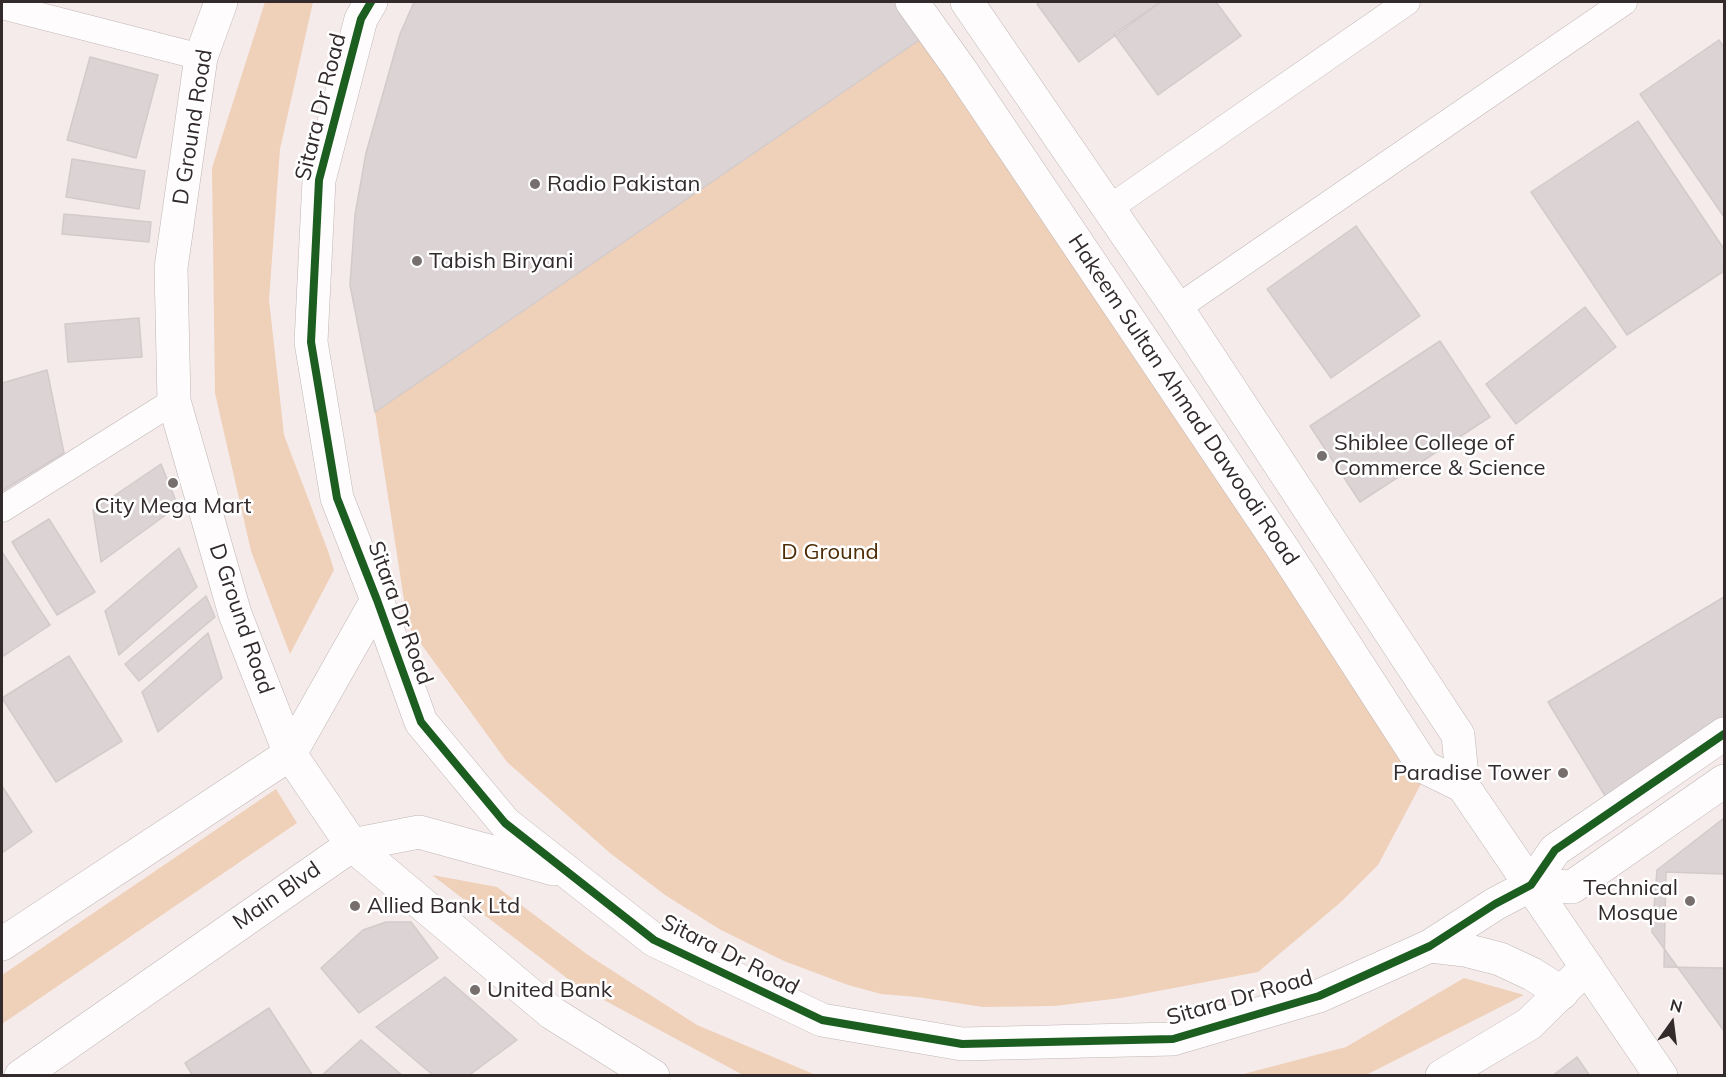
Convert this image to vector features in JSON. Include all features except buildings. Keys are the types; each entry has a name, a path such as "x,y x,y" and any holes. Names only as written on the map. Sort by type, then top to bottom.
{"street":[{"name":"D Ground Road","path":"220,2 201,57 171,268 174,401 235,614 290,754 351,844 552,1013 653,1076"},
{"name":"Sitara Dr Road","path":"371,2 361,19 319,180 311,342 337,498 421,722 505,823 654,940 822,1020 962,1044 1173,1039 1319,996 1430,946 1495,904 1531,885 1555,850 1725,734"},
{"name":"Hakeem Sultan Ahmad Dawoodi Road","path":"912,2 960,69 1283,549 1424,767 1463,786"},
{"name":"Hakeem Sultan Ahmad Dawoodi Road","path":"967,2 1177,308 1458,735 1463,786 1661,1076"},
{"path":"1108,209 1407,2"},
{"path":"1177,308 1624,2"},
{"path":"2,6 201,57"},
{"path":"2,509 174,401"},
{"path":"2,945 290,754 377,600"},
{"path":"1531,885 1572,887 1725,781"},
{"name":"Main Blvd","path":"21,1076 351,844 419,832 568,872"},
{"path":"1430,946 1465,950 1500,959 1532,974 1562,993"},
{"path":"1442,1076 1529,1024 1587,967"}],"green space":[{"path":"265,2 313,2 280,149 269,300 284,435 334,570 290,654 251,551 215,393 212,168"},
{"name":"D Ground","path":"928,34 1421,784 1378,865 1341,902 1258,972 1121,998 1054,1006 983,1007 881,994 848,985 784,961 721,930 665,895 610,853 507,762 408,626 375,412"},
{"path":"276,789 297,823 2,1024 2,975"},
{"path":"432,875 497,887 588,955 697,1025 816,1075 743,1075 576,985"},
{"path":"1464,978 1524,995 1366,1075 1240,1075 1346,1047"}],"cycle path":[{"path":"371,2 361,19 319,180 311,342 337,498 421,722 505,823 654,940 822,1020 962,1044 1173,1039 1319,996 1430,946 1495,904 1531,885 1555,850 1724,734"}],"place":[{"name":"Radio Pakistan","path":"535,184"},
{"name":"Tabish Biryani","path":"417,261"},
{"name":"Shiblee College of Commerce & Science","path":"1322,456"},
{"name":"City Mega Mart","path":"173,483"},
{"name":"Paradise Tower","path":"1563,773"},
{"name":"Technical Mosque","path":"1690,901"},
{"name":"Allied Bank Ltd","path":"355,906"},
{"name":"United Bank","path":"475,990"}]}
